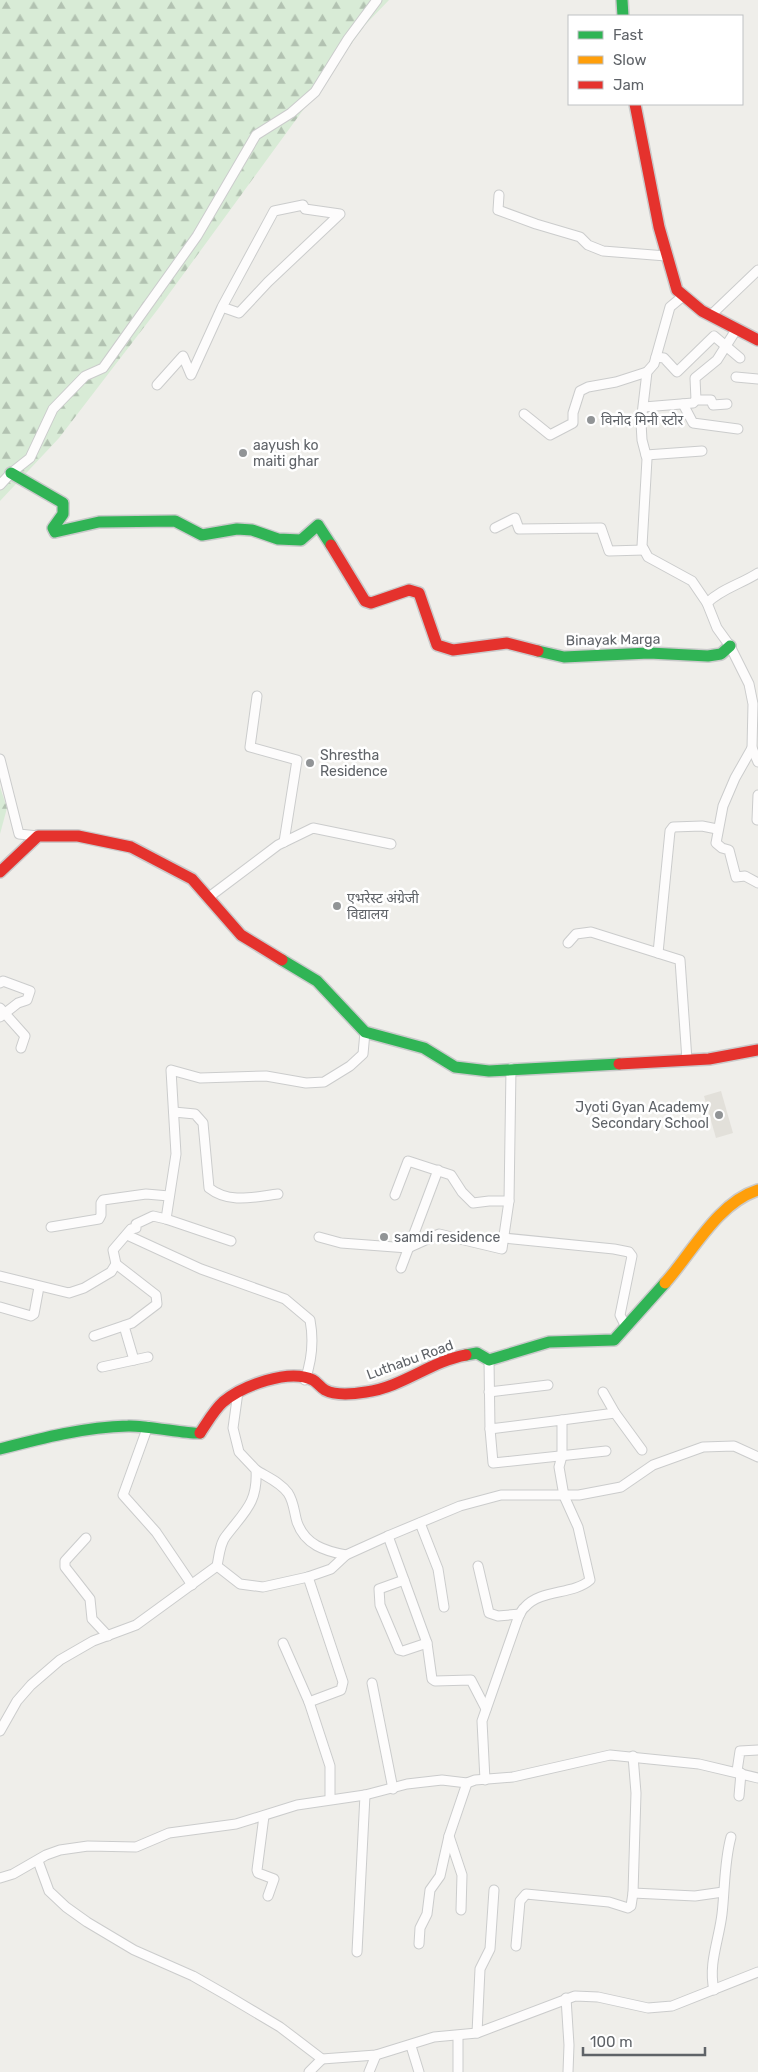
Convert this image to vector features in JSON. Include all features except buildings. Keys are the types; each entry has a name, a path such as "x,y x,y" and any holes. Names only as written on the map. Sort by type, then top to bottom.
{"street":[{"path":"0,485 11,473 30,458 53,409 85,376 103,368 197,236 256,135 291,113 315,92 348,39 377,0"},
{"path":"622,0 623,15"},
{"path":"635,105 666,256 682,297 736,330 758,340"},
{"path":"498,195 498,210 536,224 580,236 588,245 603,252 666,256"},
{"path":"157,385 183,356 191,375 222,307 274,211 303,206 306,209 340,214 268,282 239,313 222,307"},
{"path":"711,315 758,270"},
{"path":"524,414 550,434 573,423 573,413 580,391 588,387 616,382 647,372 654,364 670,307 682,297"},
{"path":"696,400 695,378 717,360 736,330"},
{"path":"656,357 664,358 677,372 714,336 725,348 740,358"},
{"path":"647,372 641,423 646,455 642,546 648,557 692,581 707,603 717,628 730,646 749,684 753,704 752,748 758,762"},
{"path":"736,377 758,379"},
{"path":"644,408 693,403 696,400 711,400 713,405 727,404"},
{"path":"683,404 693,423 738,429"},
{"path":"646,455 702,451"},
{"name":"Binayak Marga","path":"11,473 63,503 63,516 53,528 55,532 99,522 175,521 202,534 237,529 252,530 278,539 301,540 318,525 365,601 371,604 409,590 419,593 437,645 453,650 507,643 564,657 649,653 708,656 721,654 730,646"},
{"path":"495,528 515,518 519,529 601,528 610,551 644,550"},
{"path":"707,603 716,594 740,584 758,573"},
{"path":"257,696 250,747 297,760 284,842"},
{"path":"752,748 729,791 716,843 722,848 730,850 736,877 745,876 758,883"},
{"path":"0,759 20,834 78,836 131,846 192,879 240,935 317,981 365,1032 424,1048 456,1067 489,1071 510,1068 709,1059 758,1050"},
{"path":"757,820 758,795"},
{"path":"658,953 670,831 673,827 702,826 718,830"},
{"path":"209,897 284,842 313,828 391,844"},
{"path":"0,872 38,836"},
{"path":"568,943 576,934 591,932 680,960 687,1060"},
{"path":"0,983 3,981 30,990 27,1000 2,1013 25,1036 21,1048"},
{"path":"166,1219 176,1154 171,1070 200,1078 266,1076 306,1083 324,1082 350,1066 363,1054 365,1032"},
{"path":"319,1237 341,1243 408,1248 439,1234 502,1249 509,1202 510,1068"},
{"path":"174,1112 195,1114 203,1122 209,1188 220,1196 233,1199 278,1194"},
{"path":"395,1195 408,1161 451,1175 462,1192 473,1203 509,1202"},
{"path":"401,1268 438,1170"},
{"name":"Luthabu Road","path":"0,1449 67,1433 120,1426 148,1426 199,1434 222,1403 238,1392 282,1376 296,1376 305,1380 313,1380 325,1390 343,1394 368,1392 402,1382 450,1358 477,1353 489,1360 549,1342 614,1340 674,1273 700,1235 745,1194 758,1190"},
{"path":"51,1227 99,1219 102,1215 101,1203 103,1200 146,1194 169,1196"},
{"path":"94,1336 124,1326 152,1310 157,1304 158,1298 116,1264 113,1250 142,1220 153,1216 166,1219 231,1241"},
{"path":"127,1235 201,1269 285,1299 310,1320 312,1352 305,1380"},
{"path":"504,1238 614,1248 629,1252 632,1256 632,1265 620,1315 626,1327"},
{"path":"0,1276 39,1287 69,1292 84,1288 111,1272 116,1264"},
{"path":"0,1307 27,1316 34,1314 39,1287"},
{"path":"124,1326 134,1360"},
{"path":"102,1367 148,1357"},
{"path":"489,1360 490,1429 493,1463 606,1452"},
{"path":"489,1392 548,1385"},
{"path":"238,1392 233,1428 238,1452 256,1470 279,1484 288,1493 295,1508 297,1522 310,1542 324,1550 346,1555"},
{"path":"603,1392 615,1413 642,1450"},
{"path":"490,1429 615,1413"},
{"path":"485,1780 482,1721 509,1639 520,1614 525,1606 544,1596 583,1586 590,1580 578,1527 564,1496 559,1467 562,1456 562,1420"},
{"path":"148,1426 124,1495 156,1532 192,1585"},
{"path":"217,1566 240,1584 263,1587 308,1577 331,1568 346,1555 388,1536 460,1506 501,1495 534,1493 564,1496 621,1487 653,1465 703,1447 734,1446 758,1457"},
{"path":"1,1732 17,1702 31,1685 73,1651 136,1625 217,1566 225,1536 240,1520 257,1488 256,1470"},
{"path":"420,1523 438,1569 444,1607"},
{"path":"388,1536 427,1643 432,1679 435,1681 471,1680 486,1709"},
{"path":"86,1538 65,1561 65,1567 90,1599 92,1619 108,1636"},
{"path":"478,1566 489,1613 498,1616 520,1614"},
{"path":"308,1577 343,1682 341,1690 309,1702"},
{"path":"404,1580 379,1589 380,1605 399,1650 403,1651 427,1643"},
{"path":"284,1643 309,1702 330,1766 330,1799"},
{"path":"372,1683 393,1789"},
{"path":"739,1796 740,1751 758,1750"},
{"path":"0,1878 13,1874 60,1850 95,1845 136,1846 169,1833 236,1824 297,1805 366,1795 407,1784 427,1781 466,1783 527,1775 605,1756 633,1756 739,1772 758,1778"},
{"path":"516,1946 520,1902 526,1894 609,1902 628,1908 631,1906 634,1893 636,1793 633,1756"},
{"path":"419,1944 420,1928 427,1914 430,1890 440,1876 466,1783"},
{"path":"357,1952 366,1795"},
{"path":"264,1816 257,1870 262,1875 273,1877 268,1896"},
{"path":"450,1836 462,1875 461,1910"},
{"path":"714,1990 712,1971 722,1914 723,1892 731,1837"},
{"path":"38,1861 49,1891 66,1907 87,1922 134,1950 193,1976 228,1996 280,2027 322,2059"},
{"path":"477,2034 480,1969 490,1949 494,1890"},
{"path":"634,1893 695,1896 723,1892"},
{"path":"309,2072 322,2059 376,2055 411,2046 434,2037 477,2034 502,2026 566,1998 586,1995 660,2008 686,2002 758,1972"},
{"path":"566,1998 569,2045 568,2072"},
{"path":"458,2036 458,2071"},
{"path":"411,2046 419,2072"},
{"path":"369,2072 376,2055"}],"shaded area":[{"name":"Jyoti Gyan Academy Secondary School","path":"721,1091 733,1133 716,1138 704,1096"}],"green space":[{"path":"0,0 389,0 365,25 158,309 59,438 0,501"},
{"path":"0,787 7,808 0,834"}],"traffic: fast":[{"path":"622,0 623,15"},
{"path":"11,473 63,503 63,514 53,528 55,532 99,522 175,521 202,535 237,529 252,530 278,539 301,540 318,525 331,545"},
{"path":"538,651 564,657 649,653 708,656 721,654 730,646"},
{"path":"282,960 317,981 365,1032 424,1048 455,1067 489,1071 619,1064"},
{"path":"466,1355 477,1353 489,1360 549,1342 614,1340 665,1283"},
{"path":"0,1449 96,1428 135,1426 200,1433"}],"traffic: slow":[{"path":"665,1283 718,1217 743,1196 758,1190"}],"traffic: jam":[{"path":"635,105 659,227 677,290 702,311 758,340"},
{"path":"331,545 365,601 371,603 409,590 419,593 437,645 453,650 507,643 538,651"},
{"path":"0,872 38,836 78,836 131,847 192,879 241,935 282,960"},
{"path":"619,1064 709,1059 758,1050"},
{"path":"200,1433 223,1402 242,1390 266,1380 291,1376 303,1377 313,1380 329,1392 361,1393 392,1385 453,1358 466,1355"}],"place":[{"name":"विनोद मिनी स्टोर","path":"591,420"},
{"name":"aayush ko maiti ghar","path":"243,453"},
{"name":"Shrestha Residence","path":"310,763"},
{"name":"एभरेस्ट अंग्रेजी विद्यालय","path":"337,906"},
{"name":"Jyoti Gyan Academy Secondary School","path":"719,1115"},
{"name":"samdi residence","path":"384,1237"}]}
